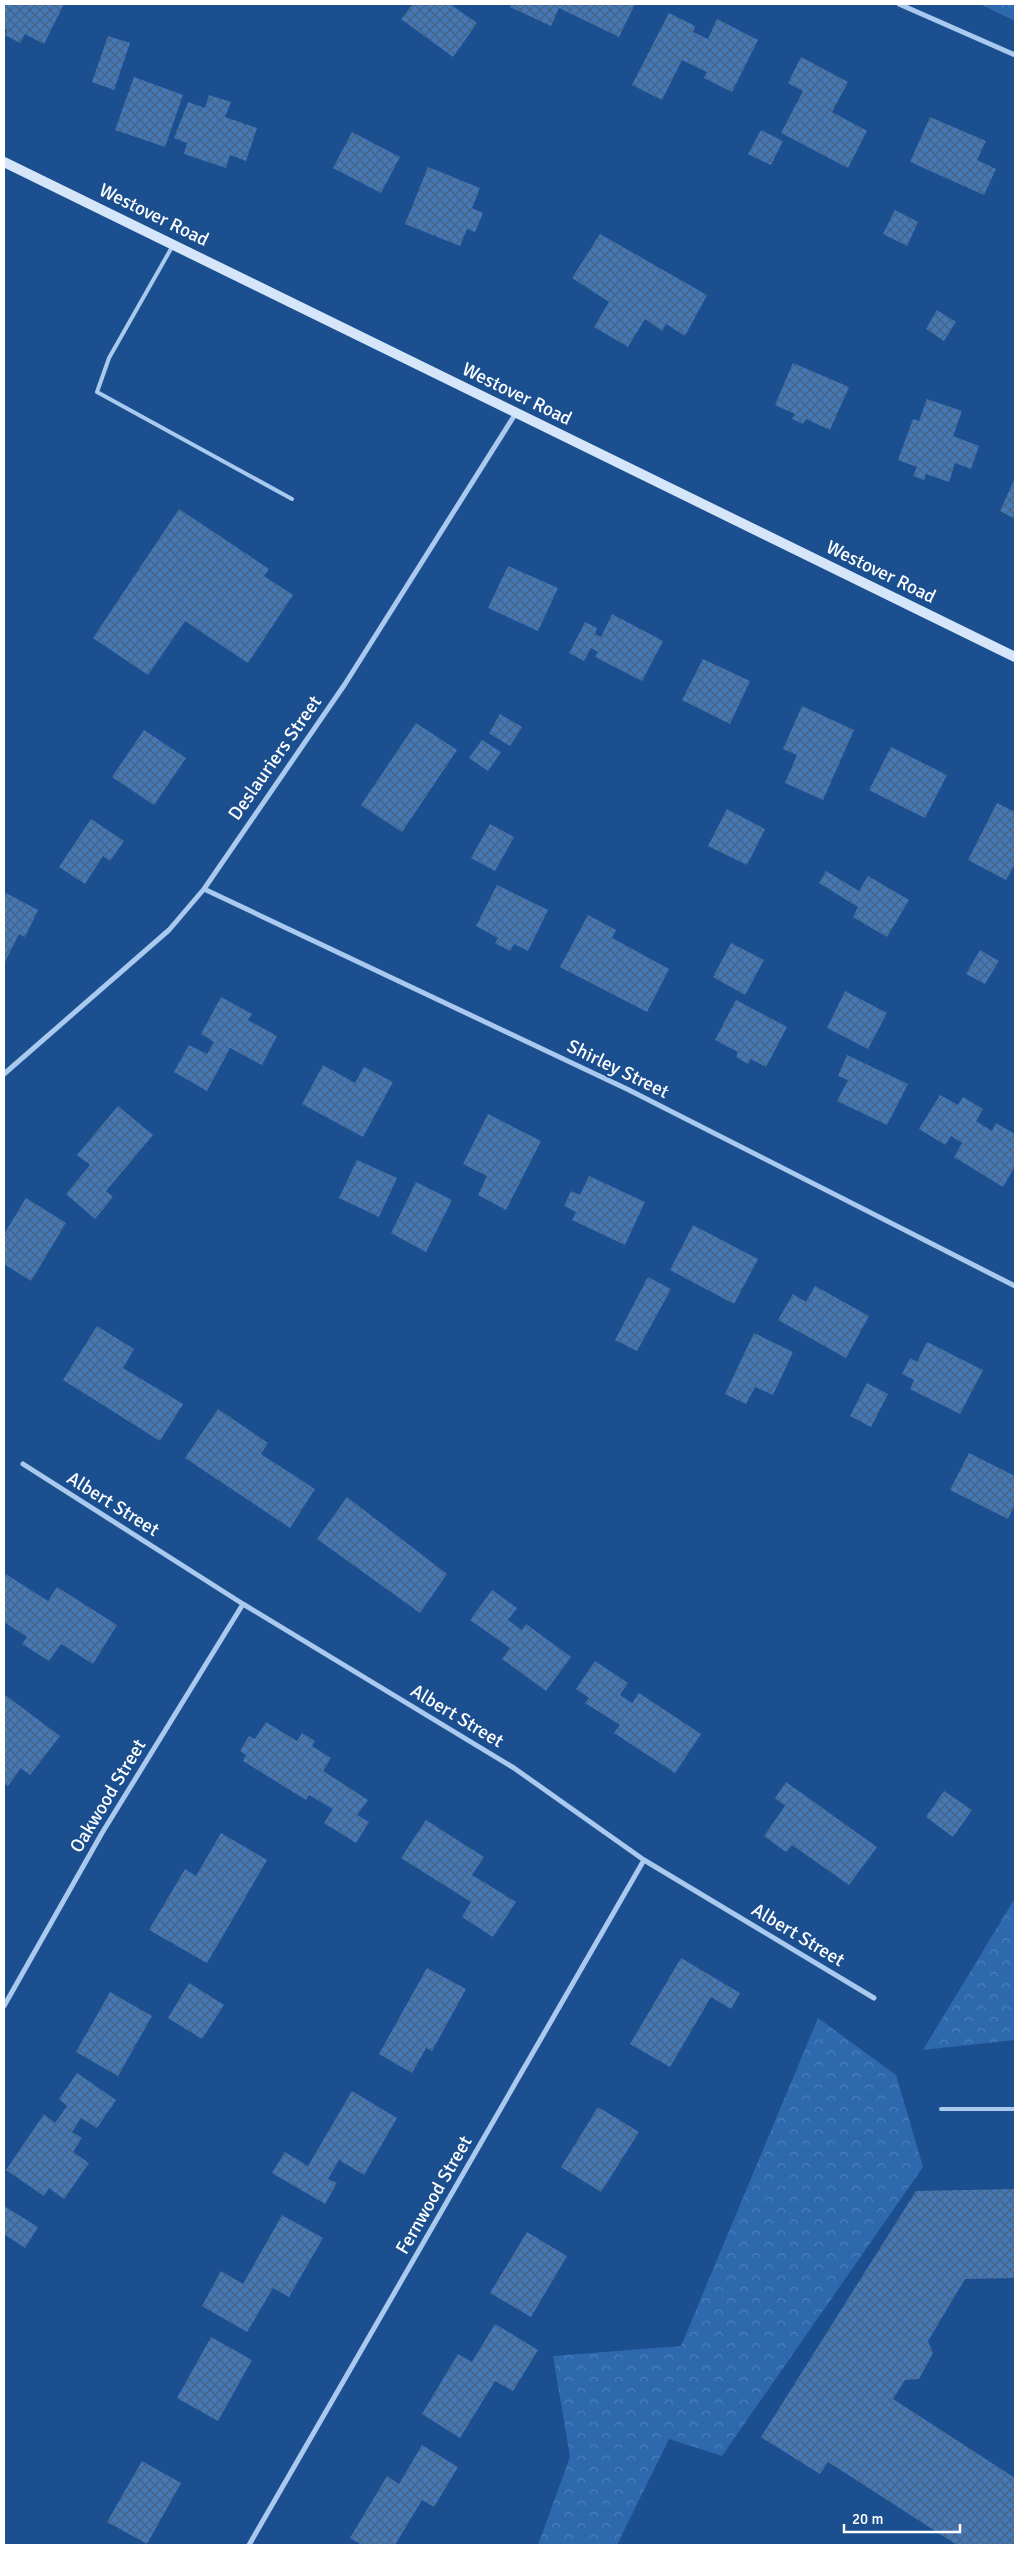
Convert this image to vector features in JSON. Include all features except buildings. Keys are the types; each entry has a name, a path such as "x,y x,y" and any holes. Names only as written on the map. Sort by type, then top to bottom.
{"street":[{"path":"899,4 1015,55"},
{"name":"Westover Road","path":"4,162 1015,657"},
{"name":"Deslauriers Street","path":"4,1074 169,930 204,889 345,684 516,413"},
{"name":"Shirley Street","path":"204,889 629,1090 1015,1286"},
{"name":"Albert Street","path":"23,1464 243,1604 514,1768 644,1860 874,1998"},
{"name":"Oakwood Street","path":"4,2006 102,1832 243,1604"},
{"name":"Fernwood Street","path":"249,2545 644,1860"}],"lane":[{"path":"174,244 109,358 98,392 292,499"},
{"path":"941,2109 1015,2109"}],"green space":[{"path":"980,4 1015,4 1015,21"},
{"path":"1015,1898 1015,2040 923,2050"},
{"path":"818,2018 896,2075 923,2167 722,2456 669,2439 617,2545 538,2545 570,2457 553,2356 681,2346"}]}
